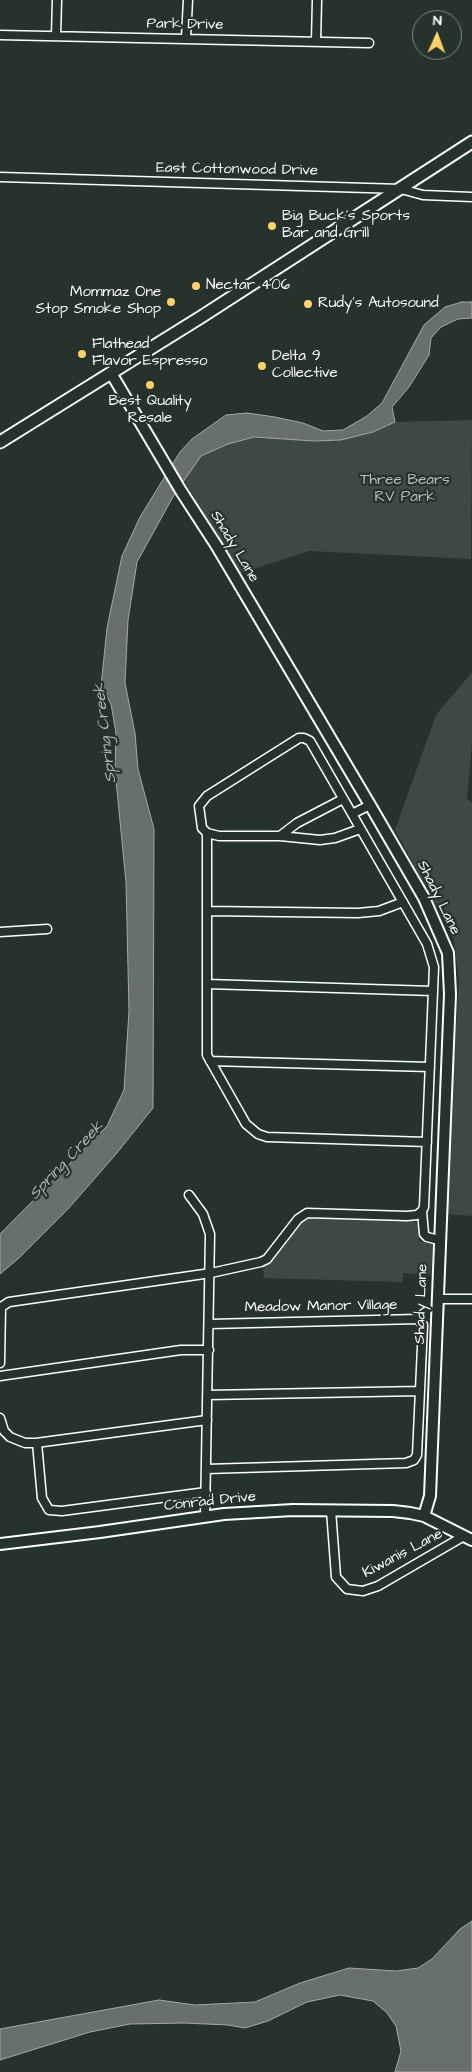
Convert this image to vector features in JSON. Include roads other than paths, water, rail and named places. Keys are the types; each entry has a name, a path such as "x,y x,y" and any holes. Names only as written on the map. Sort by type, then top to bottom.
{"main road":[{"path":"0,442 401,189 472,142"},
{"name":"Shady Lane","path":"111,373 216,545 370,805 424,898 448,953 450,994 430,1496 424,1516"},
{"name":"Conrad Drive","path":"0,1544 260,1511 331,1510 393,1511 424,1516 468,1538"}],"street":[{"path":"56,36 57,0"},
{"path":"186,38 188,0"},
{"path":"316,42 317,0"},
{"name":"Park Drive","path":"0,35 369,42"},
{"name":"East Cottonwood Drive","path":"0,177 401,189 422,195 472,197"},
{"path":"360,829 335,838 320,840 280,836 219,836 207,833 202,828 199,818 200,806 207,796 299,738 304,738 310,742 403,902 433,957 427,1142 424,1207 422,1211 424,1234 427,1237 439,1240"},
{"path":"280,836 297,823 343,799"},
{"path":"352,814 370,805"},
{"path":"207,833 207,1055 246,1124 258,1134 266,1137 427,1142"},
{"path":"208,911 358,913 379,911 403,902"},
{"path":"0,932 47,929"},
{"path":"207,984 433,992"},
{"path":"210,1061 430,1067"},
{"path":"189,1195 203,1214 210,1234 211,1273 205,1517"},
{"path":"0,1363 2,1307 9,1302 211,1273 261,1262 268,1259 298,1218 307,1214 407,1216 417,1215 422,1211"},
{"path":"438,1299 472,1299"},
{"name":"Meadow Manor Village","path":"206,1468 406,1464 414,1460 417,1454 423,1325 418,1318 210,1324"},
{"path":"0,1376 181,1350 209,1350"},
{"path":"208,1396 420,1392"},
{"path":"0,1418 4,1431 10,1437 25,1443 208,1420"},
{"path":"37,1443 42,1498 49,1510 62,1511 206,1492"},
{"name":"Kiwanis Lane","path":"331,1510 336,1577 347,1589 363,1591 378,1586 468,1538"}],"place":[{"name":"Big Buck's Sports Bar and Grill","path":"272,226"},
{"name":"Nectar 406","path":"196,286"},
{"name":"Mommaz One Stop Smoke Shop","path":"171,302"},
{"name":"Rudy's Autosound","path":"308,304"},
{"name":"Flathead Flavor Espresso","path":"82,354"},
{"name":"Delta 9 Collective","path":"262,366"},
{"name":"Best Quality Resale","path":"150,385"}],"park label":[{"name":"Three Bears RV Park","path":"405,490"}],"water label":[{"name":"Spring Creek","path":"106,733"},
{"name":"Spring Creek","path":"67,1161"}]}
